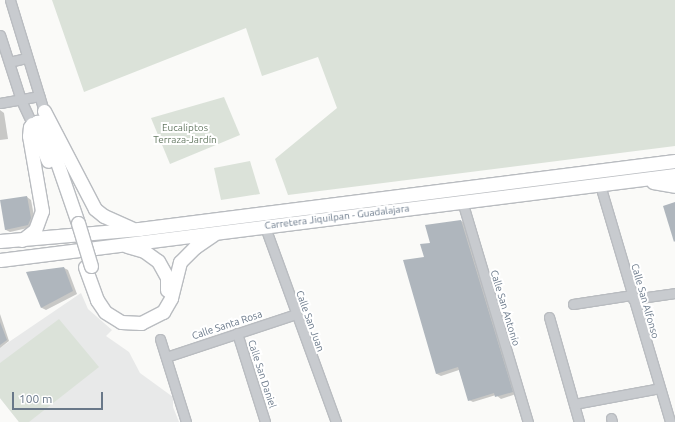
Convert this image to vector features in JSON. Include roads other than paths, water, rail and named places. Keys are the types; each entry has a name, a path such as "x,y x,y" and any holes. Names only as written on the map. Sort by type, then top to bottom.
{"highway":[{"path":"44,111 50,146"},
{"path":"44,111 95,209 119,224 139,229"},
{"path":"32,124 39,122 43,125 88,266 97,300 108,315 126,323 145,322 159,315 169,302 180,262 195,247 216,233"},
{"path":"32,124 75,224"},
{"path":"22,240 35,230 42,211 29,136 32,124"},
{"name":"Carretera Jiquilpan - Guadalajara","path":"0,241 139,229 675,161"},
{"name":"Carretera Jiquilpan - Guadalajara","path":"0,260 675,175"},
{"path":"643,180 675,186"},
{"path":"88,266 104,298 113,311 134,318 151,313 166,293 168,282 163,268 148,253 120,245"}],"street":[{"path":"10,0 38,96 44,111"},
{"path":"0,35 21,100 32,124"},
{"path":"9,62 27,58"},
{"path":"0,103 38,96"},
{"name":"Calle San Alfonso","path":"600,185 670,422"},
{"name":"Calle San Antonio","path":"462,201 528,422"},
{"name":"Calle San Juan","path":"266,227 336,422"},
{"path":"573,304 675,293"},
{"name":"Calle Santa Rosa","path":"166,357 296,314"},
{"path":"549,317 579,422"},
{"name":"Calle San Daniel","path":"237,333 265,422"},
{"path":"160,340 186,422"},
{"path":"574,404 660,388"}],"park label":[{"name":"Eucaliptos Terraza-Jardín","path":"185,132"}]}
